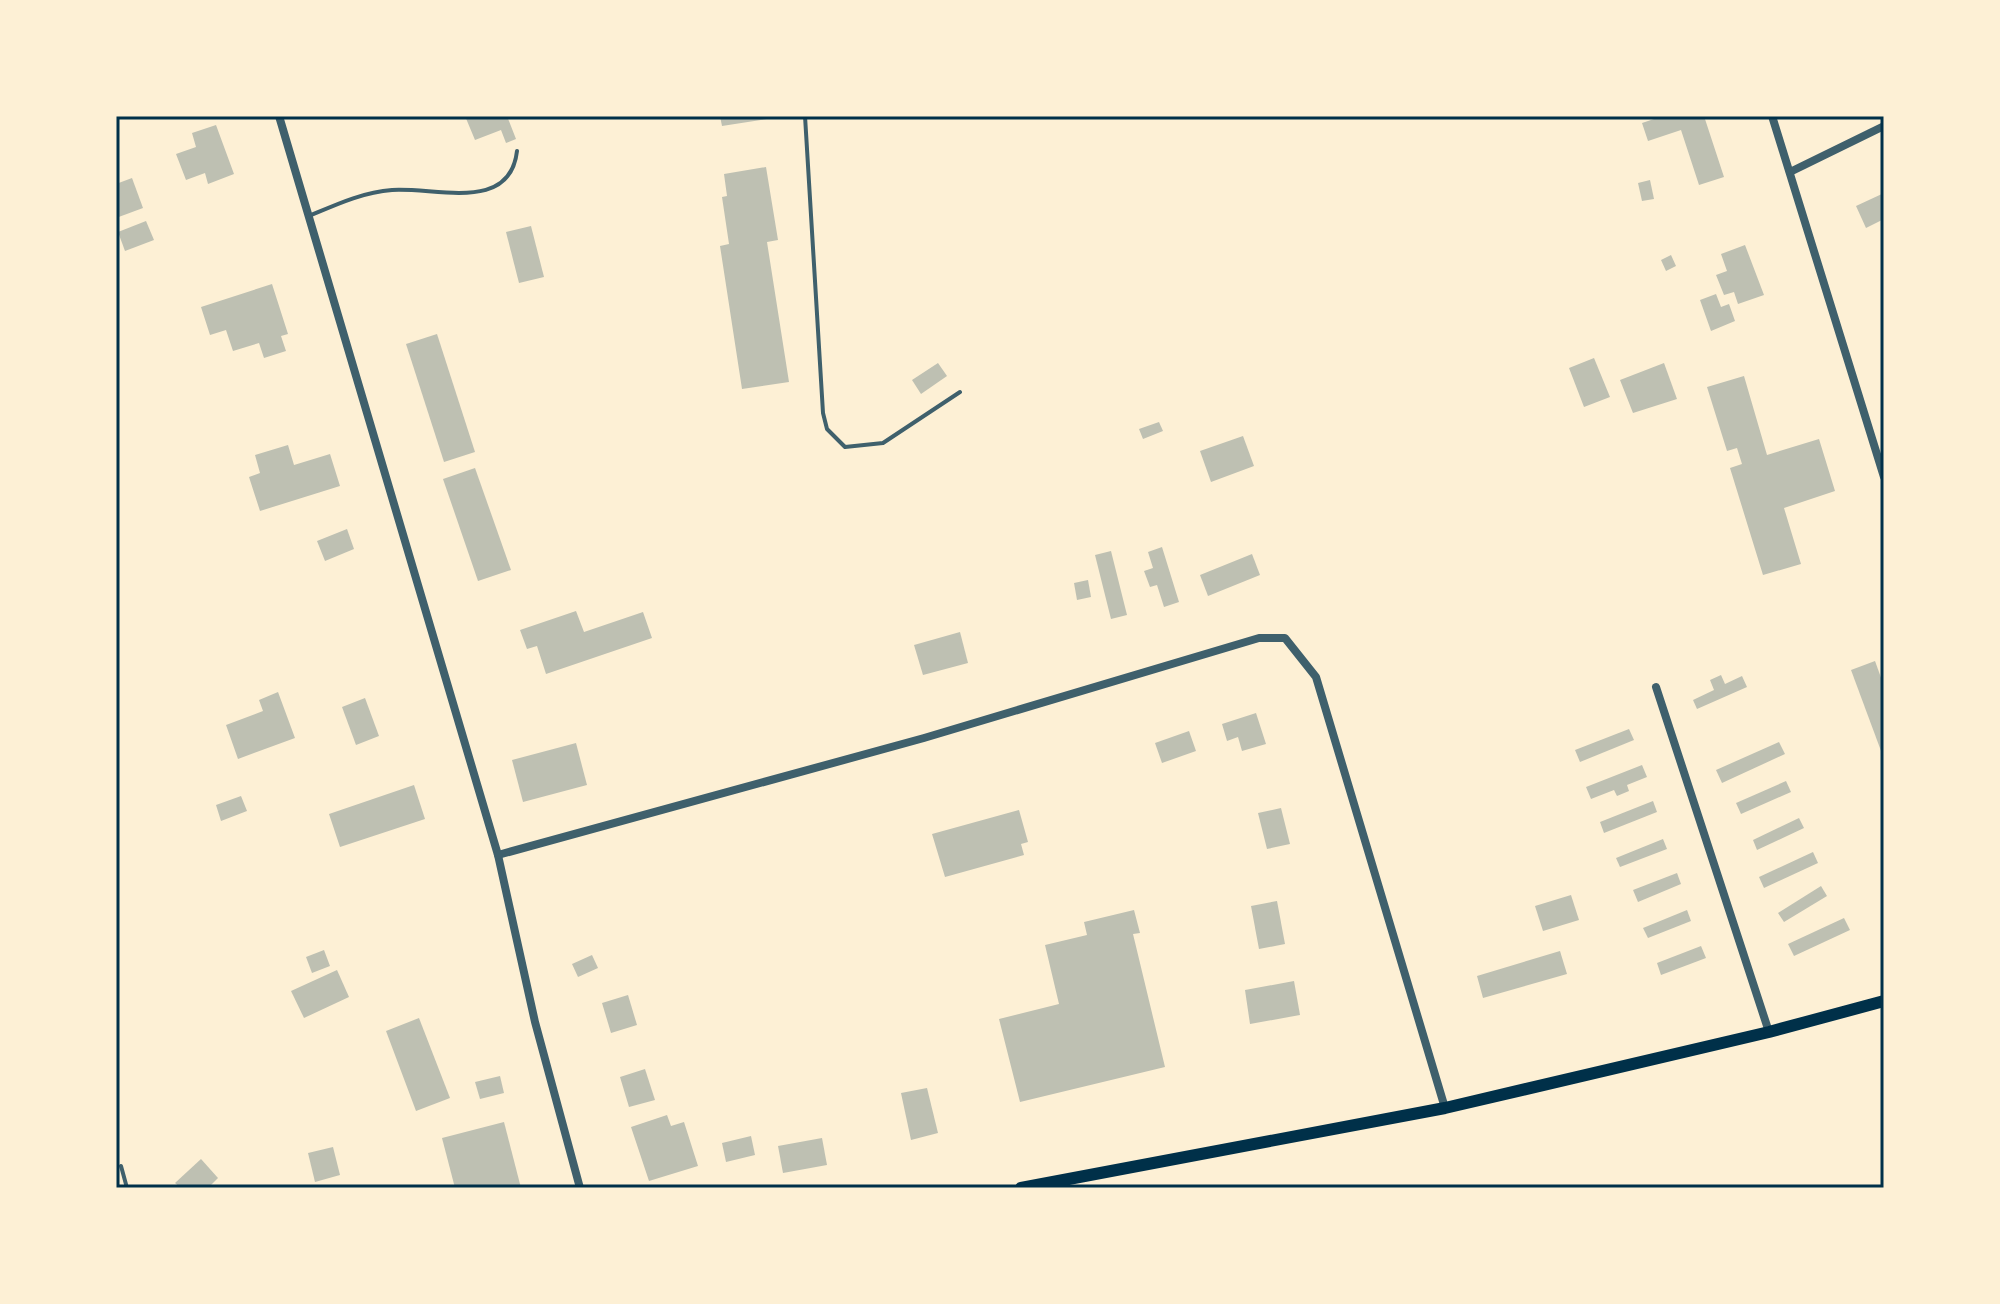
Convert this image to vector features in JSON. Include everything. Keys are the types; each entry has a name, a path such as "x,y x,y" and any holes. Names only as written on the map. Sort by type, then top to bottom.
{"main road":[{"path":"1021,1188 1445,1108 1769,1032 1884,1001"}],"street":[{"path":"279,116 498,855 535,1022 580,1188"},
{"path":"1772,116 1881,458 1884,477"},
{"path":"1790,172 1884,126"},
{"path":"498,855 924,738 1259,638 1285,638 1316,677 1445,1108"},
{"path":"1656,687 1769,1032"}],"lane":[{"path":"805,116 823,413 827,429 845,447 883,443 960,392"},
{"path":"309,216 366,195 391,190 464,193 503,185 512,174 517,151"},
{"path":"121,1166 127,1188"}],"building":[{"path":"465,116 507,116 516,139 506,143 501,130 475,140"},
{"path":"720,116 772,116 773,118 722,126"},
{"path":"1663,116 1704,116 1724,177 1699,185 1681,130 1648,141 1642,123"},
{"path":"216,125 234,174 208,184 205,173 186,180 176,154 196,147 192,133"},
{"path":"766,167 778,240 767,242 789,382 742,389 720,246 729,244 722,197 727,196 724,174"},
{"path":"132,178 143,208 116,218 116,184"},
{"path":"1650,180 1654,199 1642,201 1638,183"},
{"path":"1884,193 1884,219 1866,228 1856,206"},
{"path":"146,221 154,240 125,251 118,232"},
{"path":"531,226 544,277 519,283 506,232"},
{"path":"1745,245 1764,295 1738,304 1734,292 1724,295 1716,275 1727,271 1721,254"},
{"path":"1671,255 1676,266 1666,271 1661,260"},
{"path":"272,284 288,334 281,336 286,351 264,358 259,343 233,351 226,330 210,335 201,307"},
{"path":"1716,294 1721,307 1729,304 1735,321 1711,331 1700,300"},
{"path":"437,334 475,452 444,462 406,344"},
{"path":"1594,358 1610,397 1584,407 1569,368"},
{"path":"938,363 947,376 921,394 912,380"},
{"path":"1664,363 1677,399 1633,413 1620,380"},
{"path":"1744,376 1767,455 1819,439 1835,491 1784,508 1801,564 1763,575 1730,468 1742,464 1737,448 1727,451 1707,387"},
{"path":"1159,422 1163,431 1143,439 1139,429"},
{"path":"1243,436 1254,466 1211,482 1200,451"},
{"path":"288,445 294,465 330,454 340,486 260,511 249,477 260,473 255,455"},
{"path":"475,468 511,570 478,581 443,479"},
{"path":"347,529 354,549 325,561 317,541"},
{"path":"1162,547 1179,602 1164,607 1157,585 1150,587 1144,571 1153,568 1148,552"},
{"path":"1111,551 1127,615 1111,619 1095,555"},
{"path":"1252,554 1260,575 1208,596 1200,575"},
{"path":"1088,580 1091,597 1077,600 1074,583"},
{"path":"576,611 584,632 643,612 652,638 546,674 537,646 527,649 520,630"},
{"path":"960,632 968,663 923,675 914,645"},
{"path":"1875,661 1884,686 1884,759 1851,670"},
{"path":"1721,675 1725,684 1742,676 1747,687 1697,709 1693,700 1714,690 1710,680"},
{"path":"278,692 295,738 238,759 226,725 263,711 259,700"},
{"path":"365,698 379,736 356,745 342,707"},
{"path":"1256,713 1266,744 1242,751 1238,737 1227,741 1222,724"},
{"path":"1629,729 1634,740 1580,762 1575,750"},
{"path":"1189,731 1196,751 1162,763 1155,743"},
{"path":"1779,742 1785,754 1722,783 1716,770"},
{"path":"576,743 587,785 523,802 512,760"},
{"path":"1642,765 1647,777 1627,785 1629,791 1617,796 1614,790 1591,799 1586,787"},
{"path":"1786,781 1791,792 1741,814 1736,803"},
{"path":"414,785 425,819 340,847 329,814"},
{"path":"241,796 247,811 221,821 216,805"},
{"path":"1653,801 1657,812 1604,833 1600,822"},
{"path":"1281,808 1290,844 1267,849 1258,813"},
{"path":"1019,810 1028,842 1021,844 1024,855 945,877 932,834"},
{"path":"1799,818 1804,828 1757,850 1753,840"},
{"path":"1663,839 1667,849 1620,867 1616,858"},
{"path":"1813,852 1818,863 1764,888 1759,877"},
{"path":"1677,873 1681,884 1638,902 1633,890"},
{"path":"1821,886 1827,896 1784,922 1778,913"},
{"path":"1571,895 1579,920 1543,931 1535,906"},
{"path":"1277,901 1285,944 1259,949 1251,906"},
{"path":"1134,910 1140,933 1133,934 1165,1067 1020,1102 999,1019 1059,1004 1045,945 1087,935 1084,922"},
{"path":"1687,910 1691,921 1648,938 1643,928"},
{"path":"1844,918 1850,930 1794,956 1788,944"},
{"path":"1701,946 1706,958 1661,975 1657,963"},
{"path":"324,950 330,966 312,973 306,957"},
{"path":"1560,951 1567,974 1483,998 1477,976"},
{"path":"592,955 598,968 578,977 572,964"},
{"path":"337,970 349,997 304,1018 291,991"},
{"path":"1294,981 1300,1015 1250,1024 1245,990"},
{"path":"628,995 637,1025 611,1033 602,1003"},
{"path":"419,1018 450,1098 416,1111 386,1031"},
{"path":"645,1069 655,1100 629,1107 620,1077"},
{"path":"500,1076 504,1093 480,1099 475,1082"},
{"path":"927,1088 938,1133 911,1140 901,1093"},
{"path":"667,1115 671,1126 684,1122 698,1166 649,1181 631,1127"},
{"path":"504,1122 521,1188 455,1188 442,1138"},
{"path":"751,1136 755,1155 726,1162 722,1143"},
{"path":"822,1138 827,1165 783,1173 778,1146"},
{"path":"333,1147 340,1175 315,1182 308,1153"},
{"path":"201,1159 218,1178 208,1188 181,1188 175,1183"}]}
